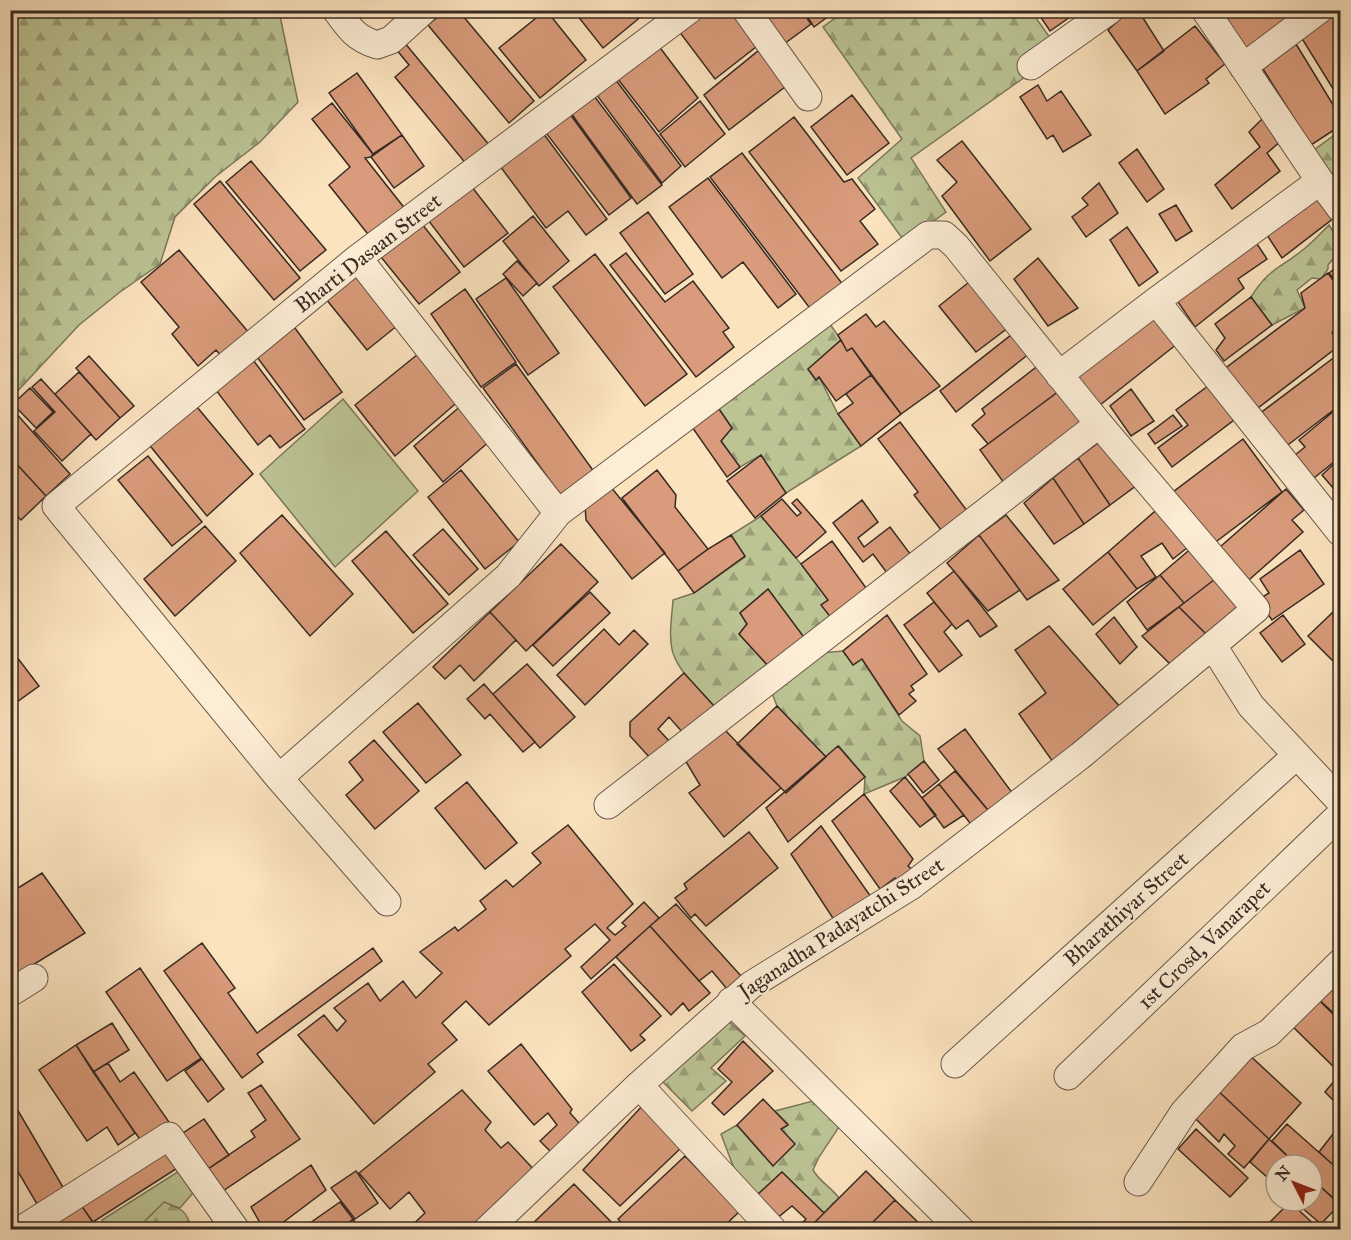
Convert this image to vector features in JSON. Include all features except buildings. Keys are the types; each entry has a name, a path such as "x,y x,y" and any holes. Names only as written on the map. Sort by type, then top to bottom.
{"street":[{"path":"336,10 349,29 361,40 376,45 391,40 424,10"},
{"name":"Bharti Dasaan Street","path":"279,778 56,506 358,258 689,10"},
{"path":"746,10 808,97"},
{"path":"1031,66 1110,10"},
{"path":"1205,10 1320,181 1341,208"},
{"path":"1244,67 1319,10"},
{"path":"1059,375 1320,181"},
{"path":"387,903 279,778 508,576 558,513 928,235 944,235 956,246 1099,424 608,805"},
{"path":"358,258 558,513"},
{"path":"1156,301 1341,532"},
{"name":"Jaganadha Padayatchi Street","path":"487,1230 731,1001 751,985 911,886 1080,756 1256,609 1099,424"},
{"path":"1213,646 1251,706 1341,801"},
{"name":"Bharathiyar Street","path":"955,1064 1297,755"},
{"name":"1st Crosd, Vanarapet","path":"1068,1076 1341,815"},
{"path":"1138,1182 1184,1112 1243,1047 1269,1033 1341,963"},
{"path":"10,993 34,978"},
{"path":"731,1001 961,1230"},
{"path":"639,1085 773,1230"},
{"path":"21,1230 170,1136 236,1230"}],"green space":[{"path":"11,10 279,11 298,102 260,142 215,177 175,217 160,264 79,325 11,398"},
{"path":"845,11 1031,11 1060,52 911,158 946,212 905,242 858,178 902,139 823,27"},
{"path":"1340,131 1340,196 1314,150"},
{"path":"1329,225 1340,246 1328,265 1328,269 1321,279 1312,278 1297,290 1305,308 1272,325 1251,297 1270,274 1307,246"},
{"path":"823,314 841,340 808,369 816,380 819,377 838,414 861,446 786,493 761,455 740,467 721,441 732,428 719,409"},
{"path":"343,399 418,491 335,567 260,474"},
{"path":"761,516 828,600 822,605 832,619 806,640 768,589 740,613 747,624 739,634 770,668 714,706 685,675 676,661 671,633 673,600 694,593 745,557 731,535"},
{"path":"843,651 853,665 862,659 902,721 920,736 924,761 905,777 864,794 865,777 839,746 826,757 777,706 770,688 820,653"},
{"path":"723,1016 745,1036 711,1068 726,1081 692,1111 658,1077"},
{"path":"813,1101 843,1121 813,1170 839,1198 824,1213 782,1172 757,1195 735,1171 721,1134 737,1125 773,1166 781,1129 788,1124 775,1111"},
{"path":"179,1171 193,1193 180,1208 164,1203 140,1229 107,1229 102,1220"},
{"path":"164,1202 175,1206 185,1214 191,1229 140,1229"}]}
